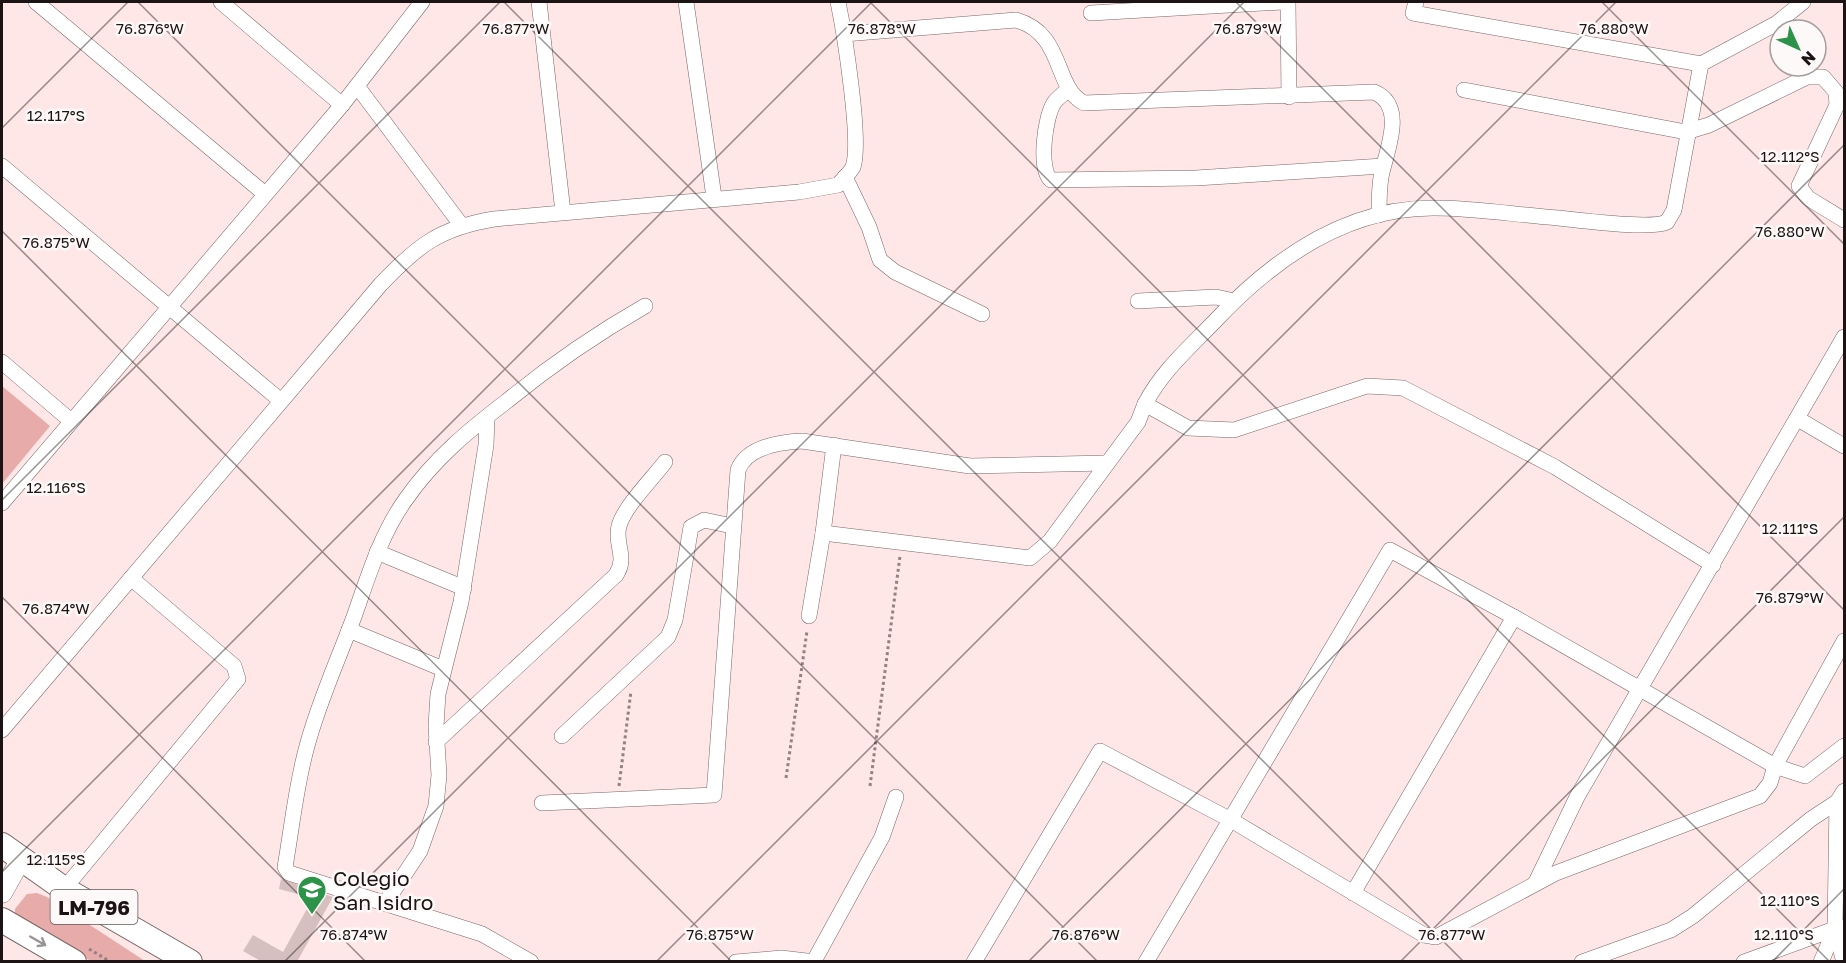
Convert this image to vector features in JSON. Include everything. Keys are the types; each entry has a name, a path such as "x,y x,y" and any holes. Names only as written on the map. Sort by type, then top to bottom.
{"main road":[{"name":"LM-796","path":"2,844 64,889 190,962"},
{"name":"LM-796","path":"2,920 74,962"}],"street":[{"path":"36,2 265,194"},
{"path":"221,2 342,105"},
{"path":"2,503 342,105 422,2"},
{"path":"539,2 562,212"},
{"path":"686,2 714,197"},
{"path":"2,730 407,256 437,235 462,226 494,219 714,197 799,192 838,185 853,167 855,135 844,34 838,2"},
{"path":"1091,13 1282,2"},
{"path":"1288,2 1289,97"},
{"path":"1416,2 1413,13 1701,64 1777,23 1803,2"},
{"path":"844,34 1016,20 1036,28 1047,42 1063,73 1068,89 1075,99 1084,103 1289,97 1370,91 1379,94 1388,107 1392,124 1392,143 1383,166 1379,215"},
{"path":"823,533 1030,558 1050,541 1137,422 1164,373 1234,300 1280,263 1321,236 1346,224 1412,209 1444,208 1614,223 1663,224 1670,219 1674,210 1686,132 1701,64"},
{"path":"1464,90 1686,132 1709,125 1807,77 1823,77 1836,92 1837,105 1800,178 1799,186 1808,198 1845,220"},
{"path":"357,86 462,226"},
{"path":"1068,89 1054,102 1046,125 1044,171 1051,180 1260,176 1383,166"},
{"path":"2,166 281,401"},
{"path":"845,177 869,227 880,260 895,272 982,314"},
{"path":"1138,301 1216,297 1234,300"},
{"path":"531,962 482,934 290,873 285,867 306,748 323,693 377,552 395,515 418,483 445,453 487,417 581,344 645,306"},
{"path":"1536,882 1576,797 1642,689 1845,337"},
{"path":"2,362 71,422"},
{"path":"1145,404 1188,428 1234,430 1368,386 1403,388 1555,467 1713,565"},
{"path":"386,902 416,859 433,820 439,775 436,710 443,669 452,642 464,588 486,445 487,417"},
{"path":"1798,419 1845,447"},
{"path":"542,802 714,795 732,526 738,470 751,454 781,442 812,442 970,466 1106,463"},
{"path":"809,616 823,533 834,445"},
{"path":"436,742 616,575 622,561 617,536 620,522 666,462"},
{"path":"562,736 668,637 674,626 691,527 704,520 732,526"},
{"path":"1146,962 1390,550 1514,617 1775,766 1805,776 1845,746"},
{"path":"377,552 464,588"},
{"path":"64,889 238,679 234,666 131,578"},
{"path":"1353,893 1514,617"},
{"path":"349,630 443,669"},
{"path":"974,962 1100,751 1231,820 1431,937 1441,935 1536,882 1754,801 1770,783 1775,766 1845,641"},
{"path":"736,962 781,958 814,961 882,837 896,797"},
{"path":"1841,797 1840,927 1844,962"},
{"path":"1582,962 1671,930 1693,916 1841,797"},
{"path":"2,893 21,859"},
{"path":"1748,961 1840,927"},
{"path":"1821,962 1840,927"}],"path":[{"path":"870,786 900,561"},
{"path":"786,778 809,616"},
{"path":"619,790 631,690"}],"shaded area":[{"path":"2,386 50,426 2,484"},
{"path":"37,893 47,897 145,961 91,961 23,924 15,915 15,909 27,894"}],"building":[{"name":"Colegio San Isidro","path":"281,879 333,897 298,960 301,962 262,962 243,951 253,935 283,952 313,898 279,889"}],"place":[{"name":"Colegio San Isidro","path":"312,916"}]}
